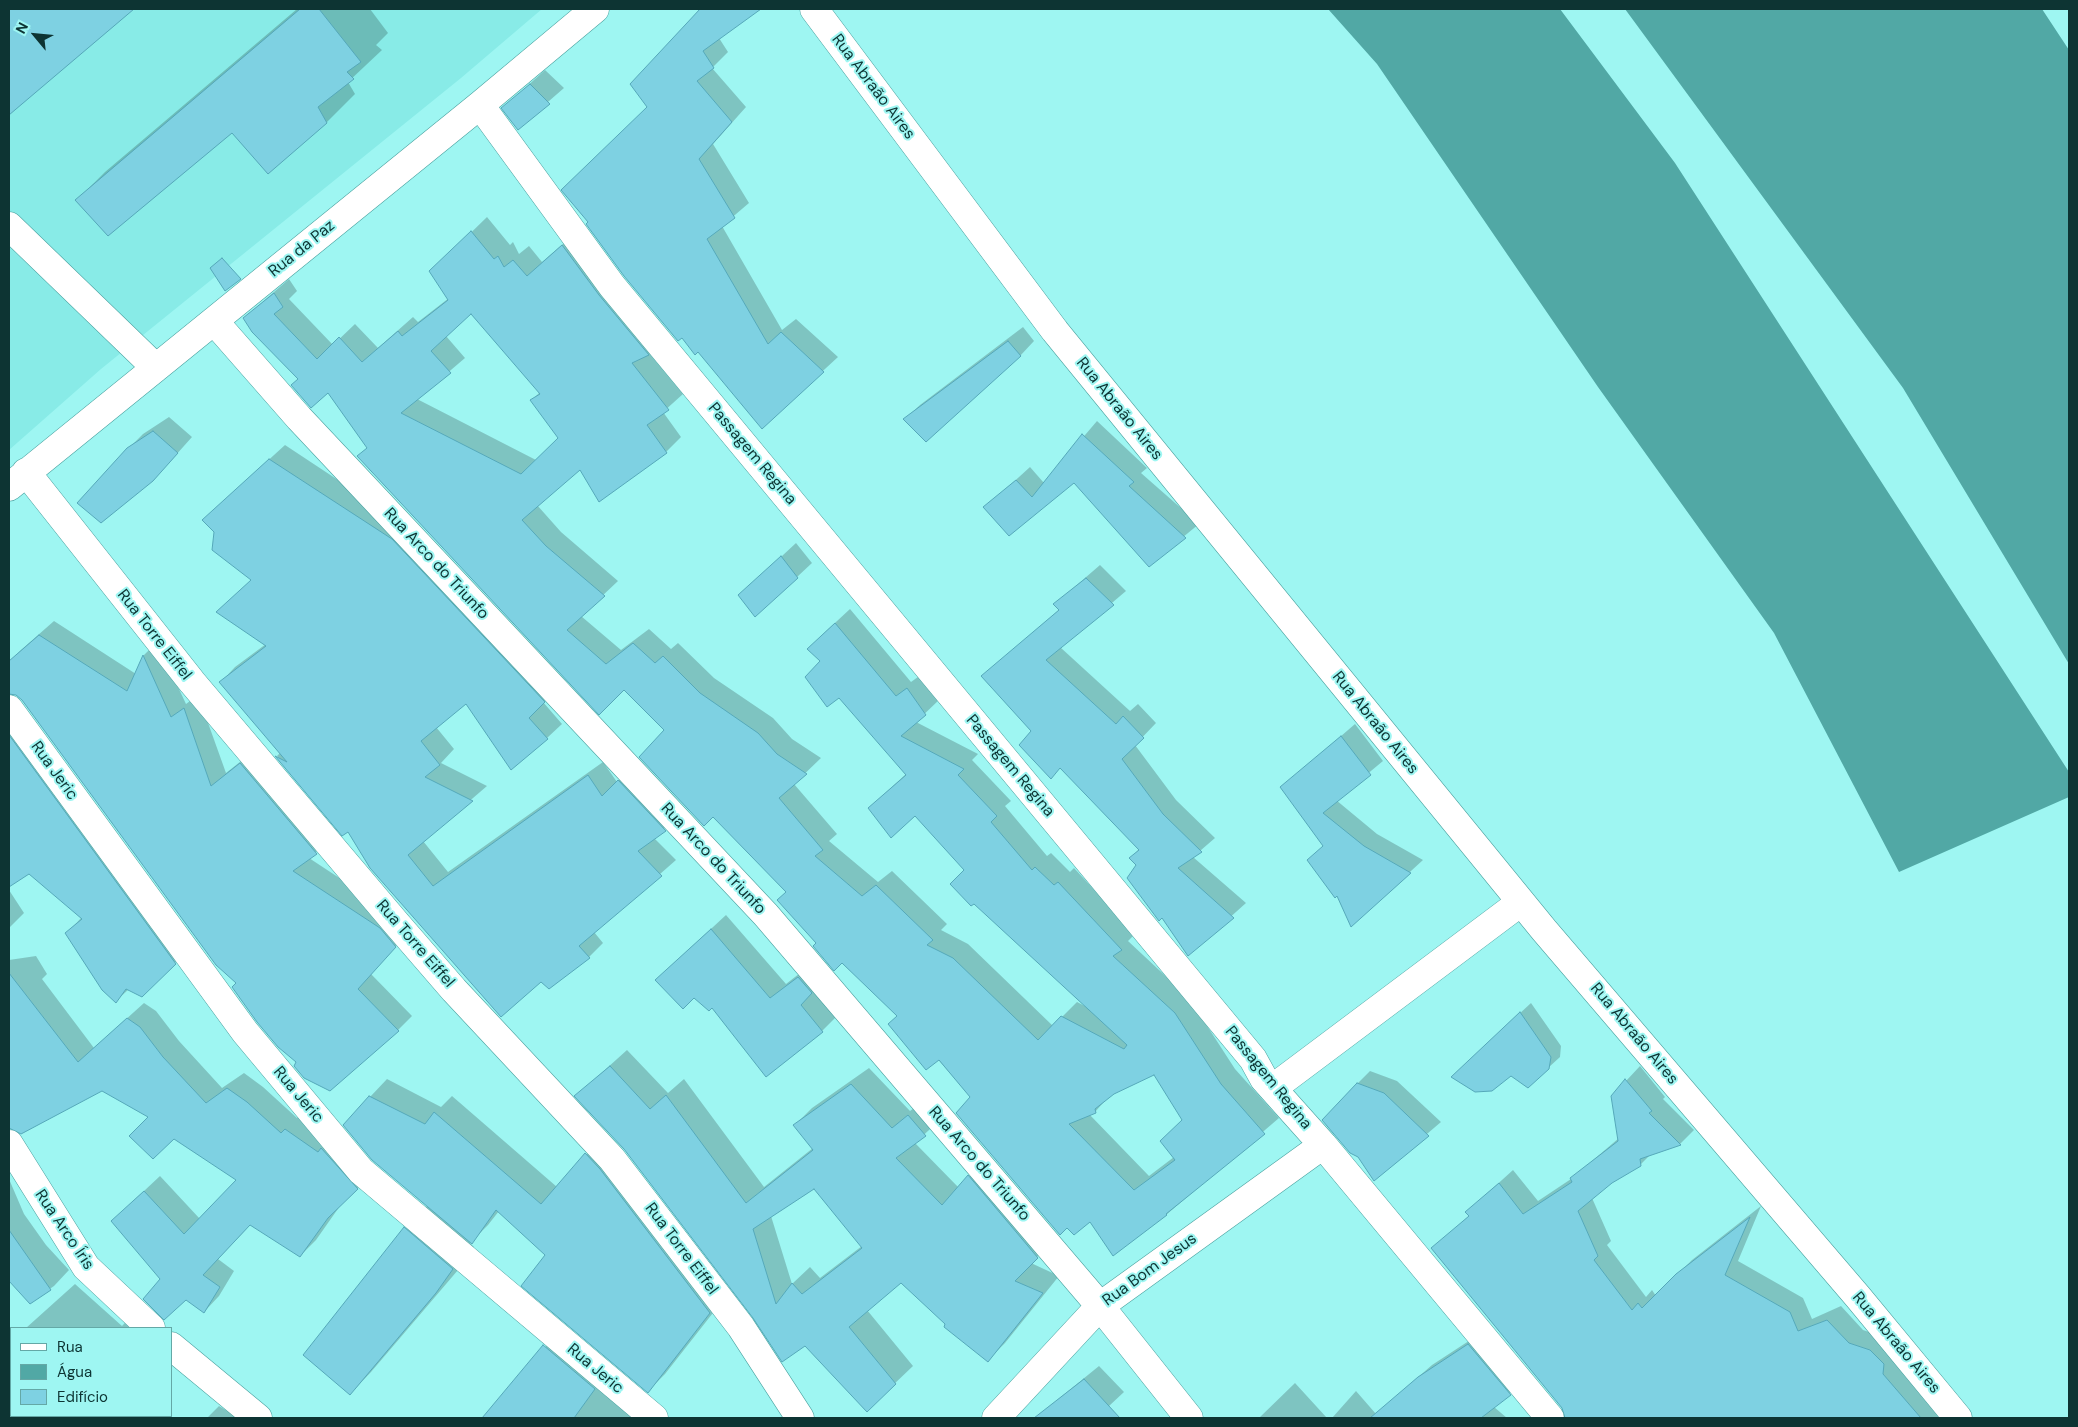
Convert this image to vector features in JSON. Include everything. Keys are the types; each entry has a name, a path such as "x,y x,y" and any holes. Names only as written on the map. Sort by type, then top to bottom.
{"street":[{"name":"Rua da Paz","path":"18,479 480,105 595,9"},
{"name":"Rua Abraão Aires","path":"814,9 1055,331 1521,902 1858,1297 1958,1418"},
{"name":"Passagem Regina","path":"480,105 612,286 1253,1059 1272,1088 1324,1146 1550,1418"},
{"path":"9,226 155,367"},
{"name":"Rua Arco do Triunfo","path":"214,321 298,418 766,915 1100,1306 1189,1418"},
{"name":"Rua Torre Eiffel","path":"18,479 454,990 612,1159 741,1327 800,1418"},
{"name":"Rua Jeric","path":"9,709 245,1032 361,1171 654,1418"},
{"path":"1272,1088 1521,902"},
{"name":"Rua Arco Íris","path":"9,1144 86,1267 151,1327"},
{"name":"Rua Bom Jesus","path":"996,1418 1100,1306 1324,1146"},
{"path":"172,1347 258,1418"}],"shaded area":[{"path":"9,9 542,9 461,78 101,369 9,450"}],"water":[{"path":"1328,9 1560,9 1675,163 2069,772 2069,797 1899,872 1774,633 1598,387 1377,64"},
{"path":"1625,9 2042,9 2069,50 2069,664 1903,388"}],"building":[{"path":"9,9 134,9 9,115"},
{"path":"300,9 319,9 361,62 347,72 354,79 318,107 327,123 268,174 232,133 108,236 75,200"},
{"path":"700,9 761,9 703,51 714,68 697,81 732,122 699,159 735,218 707,239 768,344 781,332 824,372 762,429 698,352 695,355 682,338 678,341 624,276 586,224 588,222 561,190 647,107 630,84"},
{"path":"530,84 550,104 518,130 501,108"},
{"path":"471,231 494,259 498,256 504,267 513,260 527,276 562,245 599,295 649,355 632,363 669,410 647,425 667,453 599,502 580,470 522,520 546,546 605,596 567,630 606,664 633,643 655,663 663,656 700,693 758,733 777,754 807,774 779,798 823,850 815,856 862,896 876,885 933,940 927,945 953,958 1038,1040 1061,1016 1124,1049 1127,1045 974,904 971,906 950,884 964,870 915,816 891,838 868,808 906,775 839,698 827,707 805,677 820,661 807,649 835,623 896,696 907,688 926,715 901,736 964,769 958,775 997,816 991,822 1032,870 1035,867 1054,885 1058,882 1122,950 1113,956 1175,1013 1221,1084 1265,1134 1167,1215 1113,1256 1090,1222 1074,1235 1067,1228 1060,1235 956,1113 970,1097 939,1060 926,1070 888,1024 897,1016 842,963 834,971 813,946 816,943 777,900 786,892 713,817 704,826 639,757 664,730 624,690 599,715 357,456 367,448 328,393 311,408 291,385 298,379 252,332 243,318 274,293 283,307 274,314 317,359 339,337 362,362 398,331 402,336 448,300 429,271","holes":["471,314 540,394 530,400 558,438 521,474 401,413 451,373 431,351","1154,1075 1182,1120 1160,1141 1175,1160 1134,1190 1069,1124 1096,1113 1095,1109 1114,1094"]},
{"path":"222,258 241,279 225,291 210,268"},
{"path":"1008,341 1021,356 926,442 903,419"},
{"path":"153,431 178,453 153,481 101,523 77,503 127,448"},
{"path":"1082,434 1134,482 1129,486 1186,538 1149,567 1074,483 1009,536 983,507 1016,480 1032,497"},
{"path":"269,459 392,539 545,702 529,718 548,739 511,770 466,704 421,741 440,765 425,777 473,801 408,855 433,886 588,775 602,796 618,780 666,831 638,851 662,876 579,946 590,958 549,989 541,982 501,1017 370,868 348,832 342,836 275,756 287,762 219,682 266,646 216,612 251,580 212,550 214,532 202,520"},
{"path":"781,556 798,578 755,617 738,595"},
{"path":"1086,578 1114,605 1046,660 1116,724 1123,716 1144,738 1122,759 1163,814 1202,852 1178,868 1234,918 1188,956 1162,918 1159,921 1127,878 1136,865 1129,858 1139,850 1060,768 1051,779 1019,745 1031,731 981,676 1059,610 1053,604"},
{"path":"39,635 127,691 143,655 171,717 184,708 211,786 240,763 317,854 293,871 380,928 396,947 358,989 399,1031 330,1091 304,1078 294,1066 296,1062 278,1047 257,1022 232,987 236,983 216,965 22,700 16,695 9,694 9,661"},
{"path":"9,735 176,964 142,997 126,989 116,1003 102,990 65,933 82,919 29,874 9,887"},
{"path":"1341,736 1371,775 1323,813 1364,846 1411,873 1351,927 1337,896 1335,898 1307,860 1323,846 1280,787"},
{"path":"711,929 770,998 798,977 812,993 801,1005 823,1032 766,1077 712,1008 709,1011 694,998 683,1009 655,980"},
{"path":"9,973 78,1062 127,1018 140,1027 163,1057 206,1103 227,1088 247,1102 281,1133 285,1129 318,1152 321,1148 358,1189 328,1218 300,1257 250,1225 203,1275 220,1287 204,1313 186,1300 164,1320 143,1299 160,1279 111,1221 144,1191 184,1234 236,1180 174,1139 153,1159 129,1136 148,1117 102,1091 21,1134 9,1128"},
{"path":"1520,1012 1551,1057 1549,1069 1528,1088 1511,1076 1492,1091 1475,1092 1451,1077"},
{"path":"610,1066 650,1109 666,1095 746,1203 813,1150 793,1125 851,1084 892,1128 908,1115 926,1136 896,1158 942,1205 968,1175 1038,1258 1015,1281 1043,1293 988,1362 944,1327 945,1324 901,1283 849,1327 896,1384 867,1412 805,1346 782,1362 753,1318 624,1149 574,1096","holes":["814,1189 862,1248 802,1294 792,1283 776,1304 753,1229"]},
{"path":"1625,1079 1652,1111 1649,1113 1681,1145 1640,1159 1641,1166 1612,1183 1578,1211 1598,1256 1594,1260 1632,1310 1638,1303 1642,1308 1676,1274 1750,1217 1725,1275 1790,1312 1798,1331 1827,1320 1849,1343 1870,1350 1884,1364 1883,1374 1921,1418 1565,1418 1562,1408 1431,1248 1469,1216 1465,1212 1499,1183 1523,1214 1572,1182 1570,1178 1618,1141 1611,1096"},
{"path":"1357,1083 1384,1093 1429,1136 1374,1181 1358,1157 1350,1153 1322,1120"},
{"path":"369,1096 425,1124 434,1112 541,1204 585,1153 600,1169 710,1313 648,1393 521,1286 545,1255 496,1210 472,1244 372,1160 343,1125"},
{"path":"404,1227 453,1269 436,1293 350,1395 303,1355"},
{"path":"9,1230 51,1290 30,1304 9,1281"},
{"path":"1468,1344 1511,1395 1481,1418 1370,1418 1418,1377"},
{"path":"543,1345 595,1389 574,1418 482,1418"},
{"path":"1084,1379 1120,1418 1034,1418"}]}
